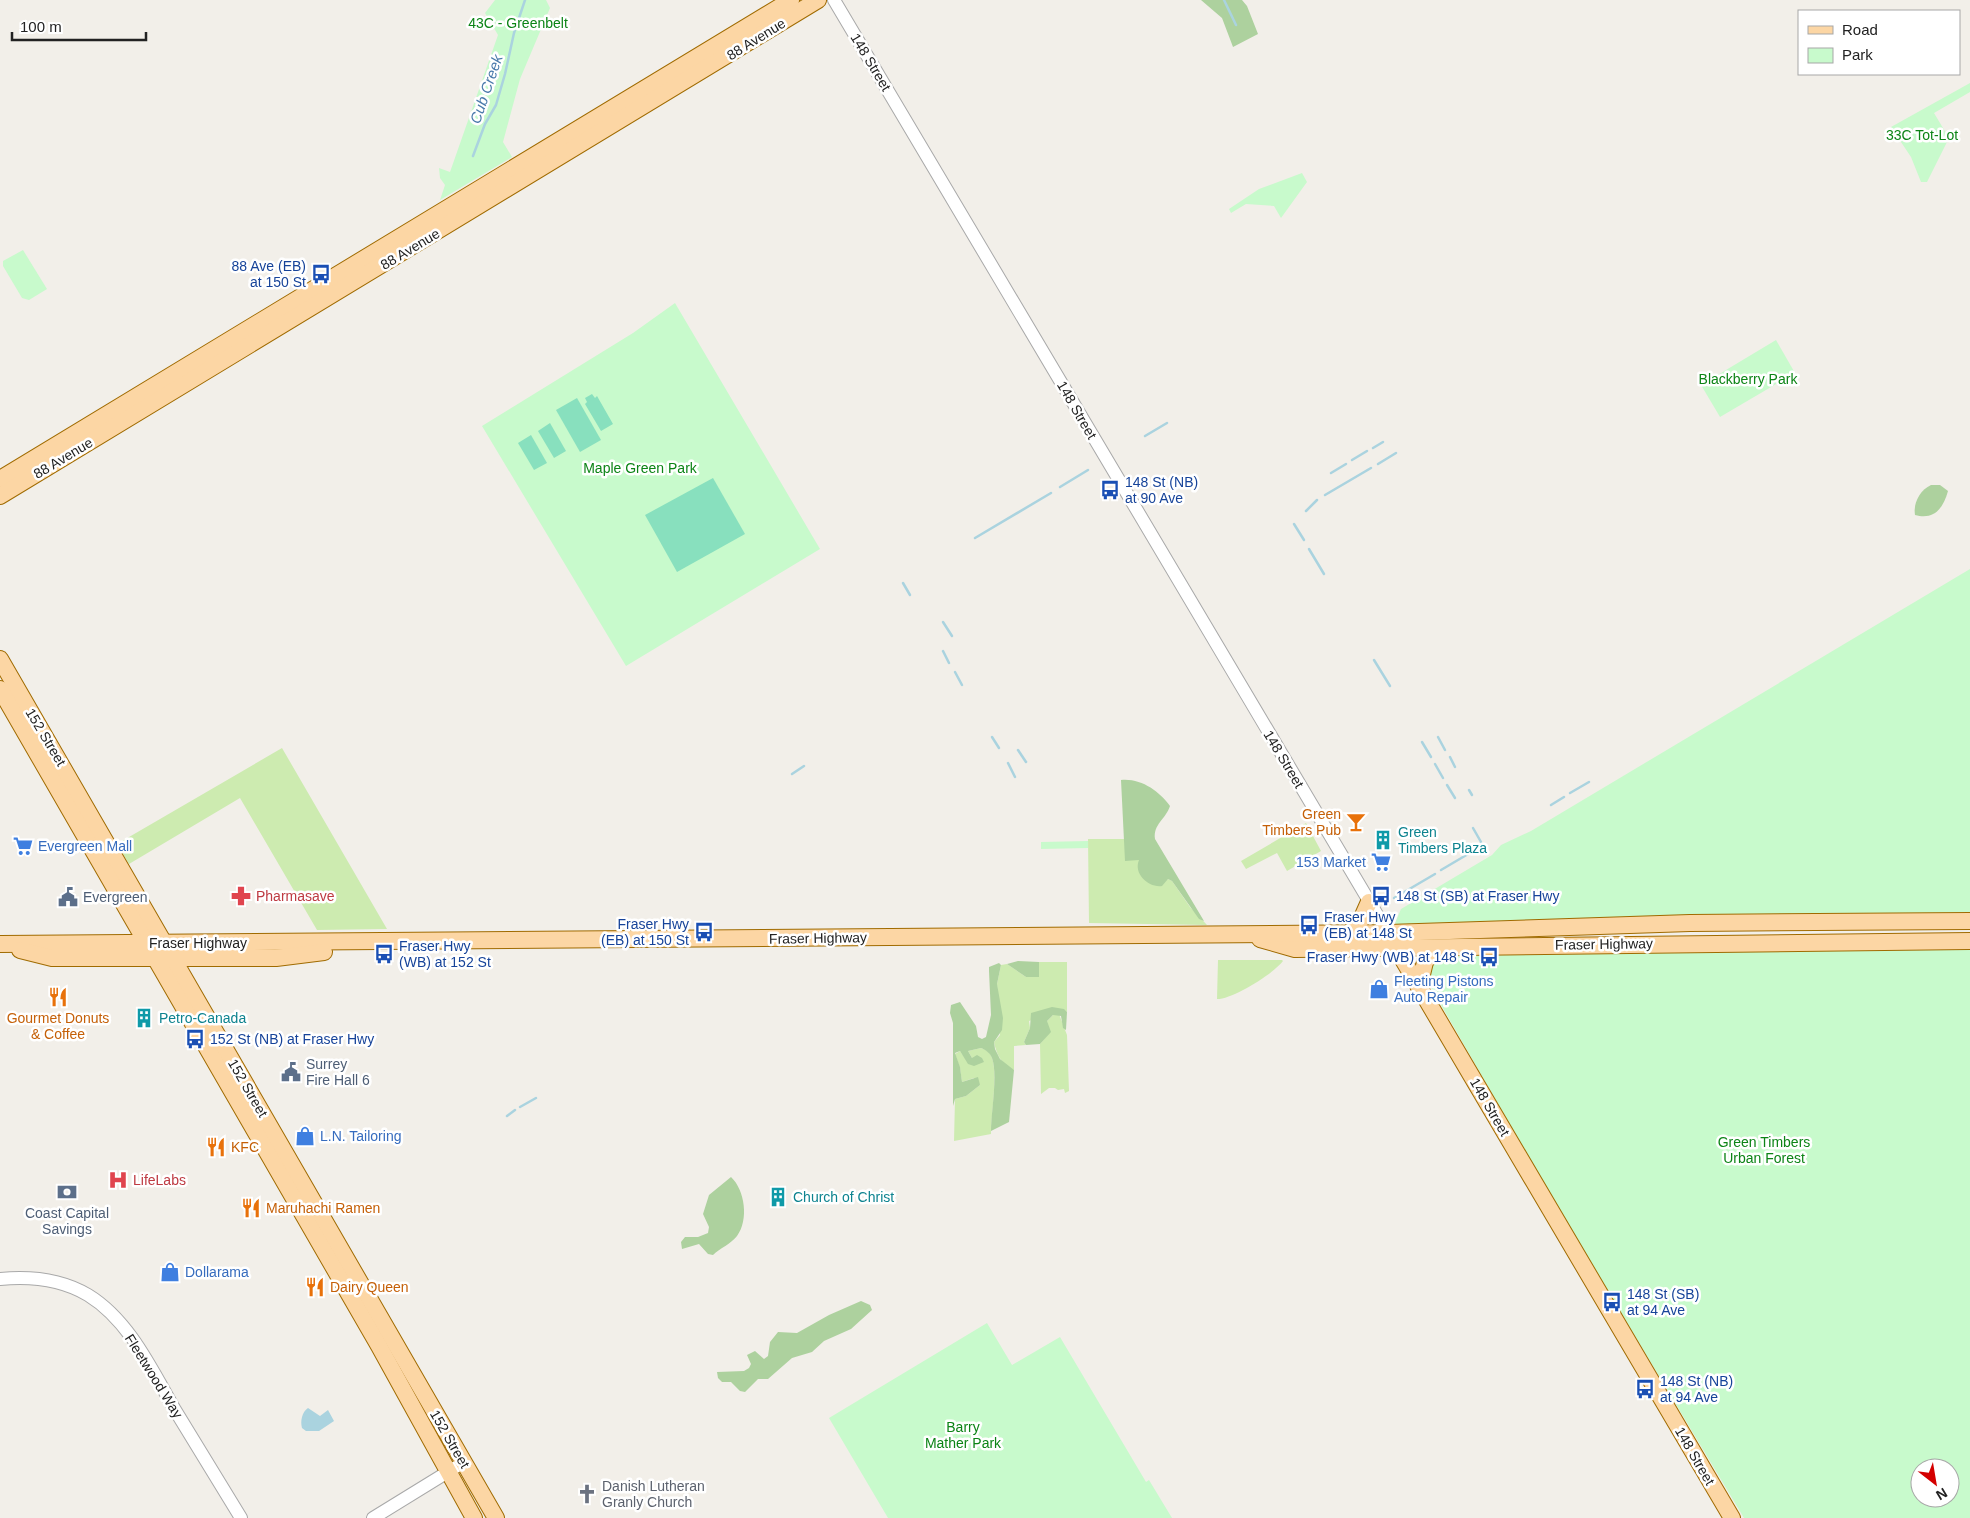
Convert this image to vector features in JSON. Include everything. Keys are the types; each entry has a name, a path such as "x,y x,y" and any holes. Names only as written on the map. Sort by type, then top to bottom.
{"main road":[{"name":"88 Avenue","path":"0,479 790,0"},
{"name":"88 Avenue","path":"0,496 818,0"},
{"name":"152 Street","path":"0,659 170,950 251,1107 474,1518"},
{"name":"152 Street","path":"0,689 153,951 251,1107 496,1518"},
{"path":"1350,934 1369,902"},
{"path":"110,944 118,938 126,926 128,918 126,905"},
{"name":"Fraser Highway","path":"0,945 49,958 170,950 395,942 1350,934 1690,923 1970,921"},
{"name":"148 Street","path":"1388,933 1732,1518"},
{"name":"Fraser Highway","path":"1241,934 1296,949 1526,947 1555,944 1970,940"},
{"name":"Fraser Highway","path":"170,950 210,957 276,958 319,952 349,951 395,942"},
{"name":"Fraser Highway","path":"0,945 110,944 153,951"},
{"path":"1419,987 1425,962 1436,948"},
{"path":"191,989 190,983 195,970 210,957"}],"street":[{"name":"148 Street","path":"834,0 1388,933"},
{"name":"Fleetwood Way","path":"0,1279 27,1277 55,1281 90,1296 110,1313 137,1346 241,1518"},
{"path":"374,1518 464,1462"}],"green space":[{"name":"43C - Greenbelt","path":"495,0 546,0 550,8 520,79 503,142 512,157 440,200 445,185 440,178 439,168 450,172 498,35 485,13"},
{"path":"1201,0 1242,0 1247,6 1258,34 1233,47 1222,18"},
{"name":"33C Tot-Lot","path":"1970,83 1970,92 1934,113 1949,138 1927,182 1921,182 1911,157 1891,127"},
{"path":"1302,173 1307,182 1281,218 1274,206 1246,204 1231,213 1229,209 1259,189"},
{"path":"23,250 47,289 29,300 22,298 3,266 3,261"},
{"name":"Maple Green Park","path":"675,303 820,549 626,666 482,426 633,333"},
{"name":"Blackberry Park","path":"1776,340 1795,373 1720,417 1701,385"},
{"path":"592,394 595,398 597,396 613,424 601,431 585,404 587,402 585,398"},
{"path":"577,398 601,440 580,452 556,410"},
{"path":"550,423 566,451 554,458 538,431"},
{"path":"531,435 547,463 534,470 518,443"},
{"path":"713,478 745,534 677,572 645,515"},
{"path":"1931,485 1940,485 1948,491 1943,503 1937,512 1927,516 1915,515 1918,497"},
{"path":"1970,569 1970,918 1398,925 1395,923 1401,909 1492,855 1501,845 1531,831"},
{"path":"282,748 387,929 317,930 240,798 129,864 117,844"},
{"path":"1121,780 1142,783 1161,795 1170,806 1156,829 1155,839 1204,921 1199,919 1172,881 1168,879 1162,886 1152,885 1140,875 1138,870 1139,860 1125,861"},
{"path":"1306,823 1321,851 1287,871 1277,853 1246,869 1241,861"},
{"path":"1088,839 1125,839 1125,860 1139,860 1165,881 1168,879 1172,881 1190,907 1207,925 1089,923"},
{"path":"1088,841 1088,848 1041,849 1041,842"},
{"name":"Green Timbers Urban Forest","path":"1970,942 1970,1518 1744,1518 1547,1189 1429,984 1428,964 1443,955 1471,956"},
{"path":"1218,960 1283,961 1252,985 1233,995 1217,999"},
{"path":"1018,961 1039,962 1039,977 1026,977 1007,964"},
{"path":"1039,962 1067,962 1067,1012 1063,1009 1029,1021 1030,1028 1024,1042 1026,1045 1014,1046 1014,1070 1000,1059 994,1042 1000,1035 997,984 1001,965 1007,964 1026,977 1039,977"},
{"path":"999,963 1001,965 997,984 1003,1018 1002,1030 994,1042 1000,1059 1014,1070 1009,1122 991,1131 994,1065 989,1053 985,1050 981,1048 968,1051 972,1058 977,1055 984,1062 974,1066 968,1064 960,1051 955,1053 960,1067 962,1082 978,1077 980,1085 966,1096 955,1099 953,1106 953,1023 950,1013 951,1005 960,1002 976,1026 978,1037 982,1039 986,1037 991,1015 989,967"},
{"path":"1052,1007 1064,1009 1067,1012 1066,1030 1063,1028 1061,1016 1053,1015 1047,1021 1051,1032 1040,1044 1026,1045 1024,1042 1030,1028 1031,1013"},
{"path":"1059,1014 1067,1035 1069,1091 1065,1093 1064,1089 1049,1088 1041,1094 1040,1044 1048,1034 1047,1021 1053,1015"},
{"path":"981,1048 990,1054 994,1065 991,1134 954,1141 955,1099 966,1096 980,1085 974,1078 962,1082 955,1054 960,1051 969,1064 972,1058 968,1051"},
{"path":"731,1177 740,1189 744,1205 743,1222 737,1236 713,1255 708,1254 699,1244 682,1249 681,1242 685,1237 698,1237 708,1233 709,1227 703,1214 709,1195"},
{"path":"861,1301 870,1305 872,1310 851,1329 824,1341 812,1352 792,1358 768,1379 758,1379 745,1392 740,1391 731,1382 722,1382 718,1378 717,1372 744,1371 749,1368 751,1364 747,1355 755,1351 764,1359 768,1356 770,1342 778,1332 797,1333 829,1315"},
{"name":"Barry Mather Park","path":"987,1323 1012,1365 1060,1337 1146,1482 1149,1480 1172,1518 888,1518 829,1418"}],"water":[{"path":"308,1408 320,1416 328,1410 334,1421 319,1431 306,1431 302,1428 301,1420"}],"waterway":[{"name":"Cub Creek","path":"473,156 485,124 496,105 514,33 525,0"},
{"path":"1224,0 1236,25"},
{"path":"1145,436 1167,423"},
{"path":"1373,448 1383,442"},
{"path":"1352,460 1367,451"},
{"path":"1378,464 1396,453"},
{"path":"1331,473 1346,464"},
{"path":"1325,495 1371,468"},
{"path":"1060,487 1088,470"},
{"path":"975,538 1051,493"},
{"path":"1306,511 1317,500"},
{"path":"1294,524 1304,540"},
{"path":"1309,549 1324,574"},
{"path":"903,583 910,595"},
{"path":"943,622 952,636"},
{"path":"943,651 949,663"},
{"path":"1374,660 1390,686"},
{"path":"955,672 962,685"},
{"path":"992,737 999,748"},
{"path":"1438,737 1445,750"},
{"path":"1422,742 1431,757"},
{"path":"1018,750 1026,762"},
{"path":"1450,757 1455,767"},
{"path":"1008,763 1015,777"},
{"path":"1435,764 1443,778"},
{"path":"792,774 804,766"},
{"path":"1570,793 1589,782"},
{"path":"1447,785 1455,798"},
{"path":"1469,790 1472,795"},
{"path":"1551,805 1564,797"},
{"path":"1441,870 1480,847 1481,842 1473,828"},
{"path":"1394,898 1435,874"},
{"path":"520,1107 536,1098"},
{"path":"507,1116 515,1110"}],"place":[{"name":"88 Ave (EB) at 150 St","path":"321,274"},
{"name":"148 St (NB) at 90 Ave","path":"1110,490"},
{"name":"Green Timbers Pub","path":"1356,822"},
{"name":"Green Timbers Plaza","path":"1383,840"},
{"name":"Evergreen Mall","path":"23,846"},
{"name":"153 Market","path":"1381,862"},
{"name":"Pharmasave","path":"241,896"},
{"name":"148 St (SB) at Fraser Hwy","path":"1381,896"},
{"name":"Evergreen","path":"68,897"},
{"name":"Fraser Hwy (EB) at 148 St","path":"1309,925"},
{"name":"Fraser Hwy (EB) at 150 St","path":"704,932"},
{"name":"Fraser Hwy (WB) at 152 St","path":"384,954"},
{"name":"Fraser Hwy (WB) at 148 St","path":"1489,957"},
{"name":"Fleeting Pistons Auto Repair","path":"1379,989"},
{"name":"Gourmet Donuts & Coffee","path":"58,997"},
{"name":"Petro-Canada","path":"144,1018"},
{"name":"152 St (NB) at Fraser Hwy","path":"195,1039"},
{"name":"Surrey Fire Hall 6","path":"291,1072"},
{"name":"L.N. Tailoring","path":"305,1136"},
{"name":"KFC","path":"216,1147"},
{"name":"LifeLabs","path":"118,1180"},
{"name":"Coast Capital Savings","path":"67,1192"},
{"name":"Church of Christ","path":"778,1197"},
{"name":"Maruhachi Ramen","path":"251,1208"},
{"name":"Dollarama","path":"170,1272"},
{"name":"Dairy Queen","path":"315,1287"},
{"name":"148 St (SB) at 94 Ave","path":"1612,1302"},
{"name":"148 St (NB) at 94 Ave","path":"1645,1389"},
{"name":"Danish Lutheran Granly Church","path":"587,1494"}]}
